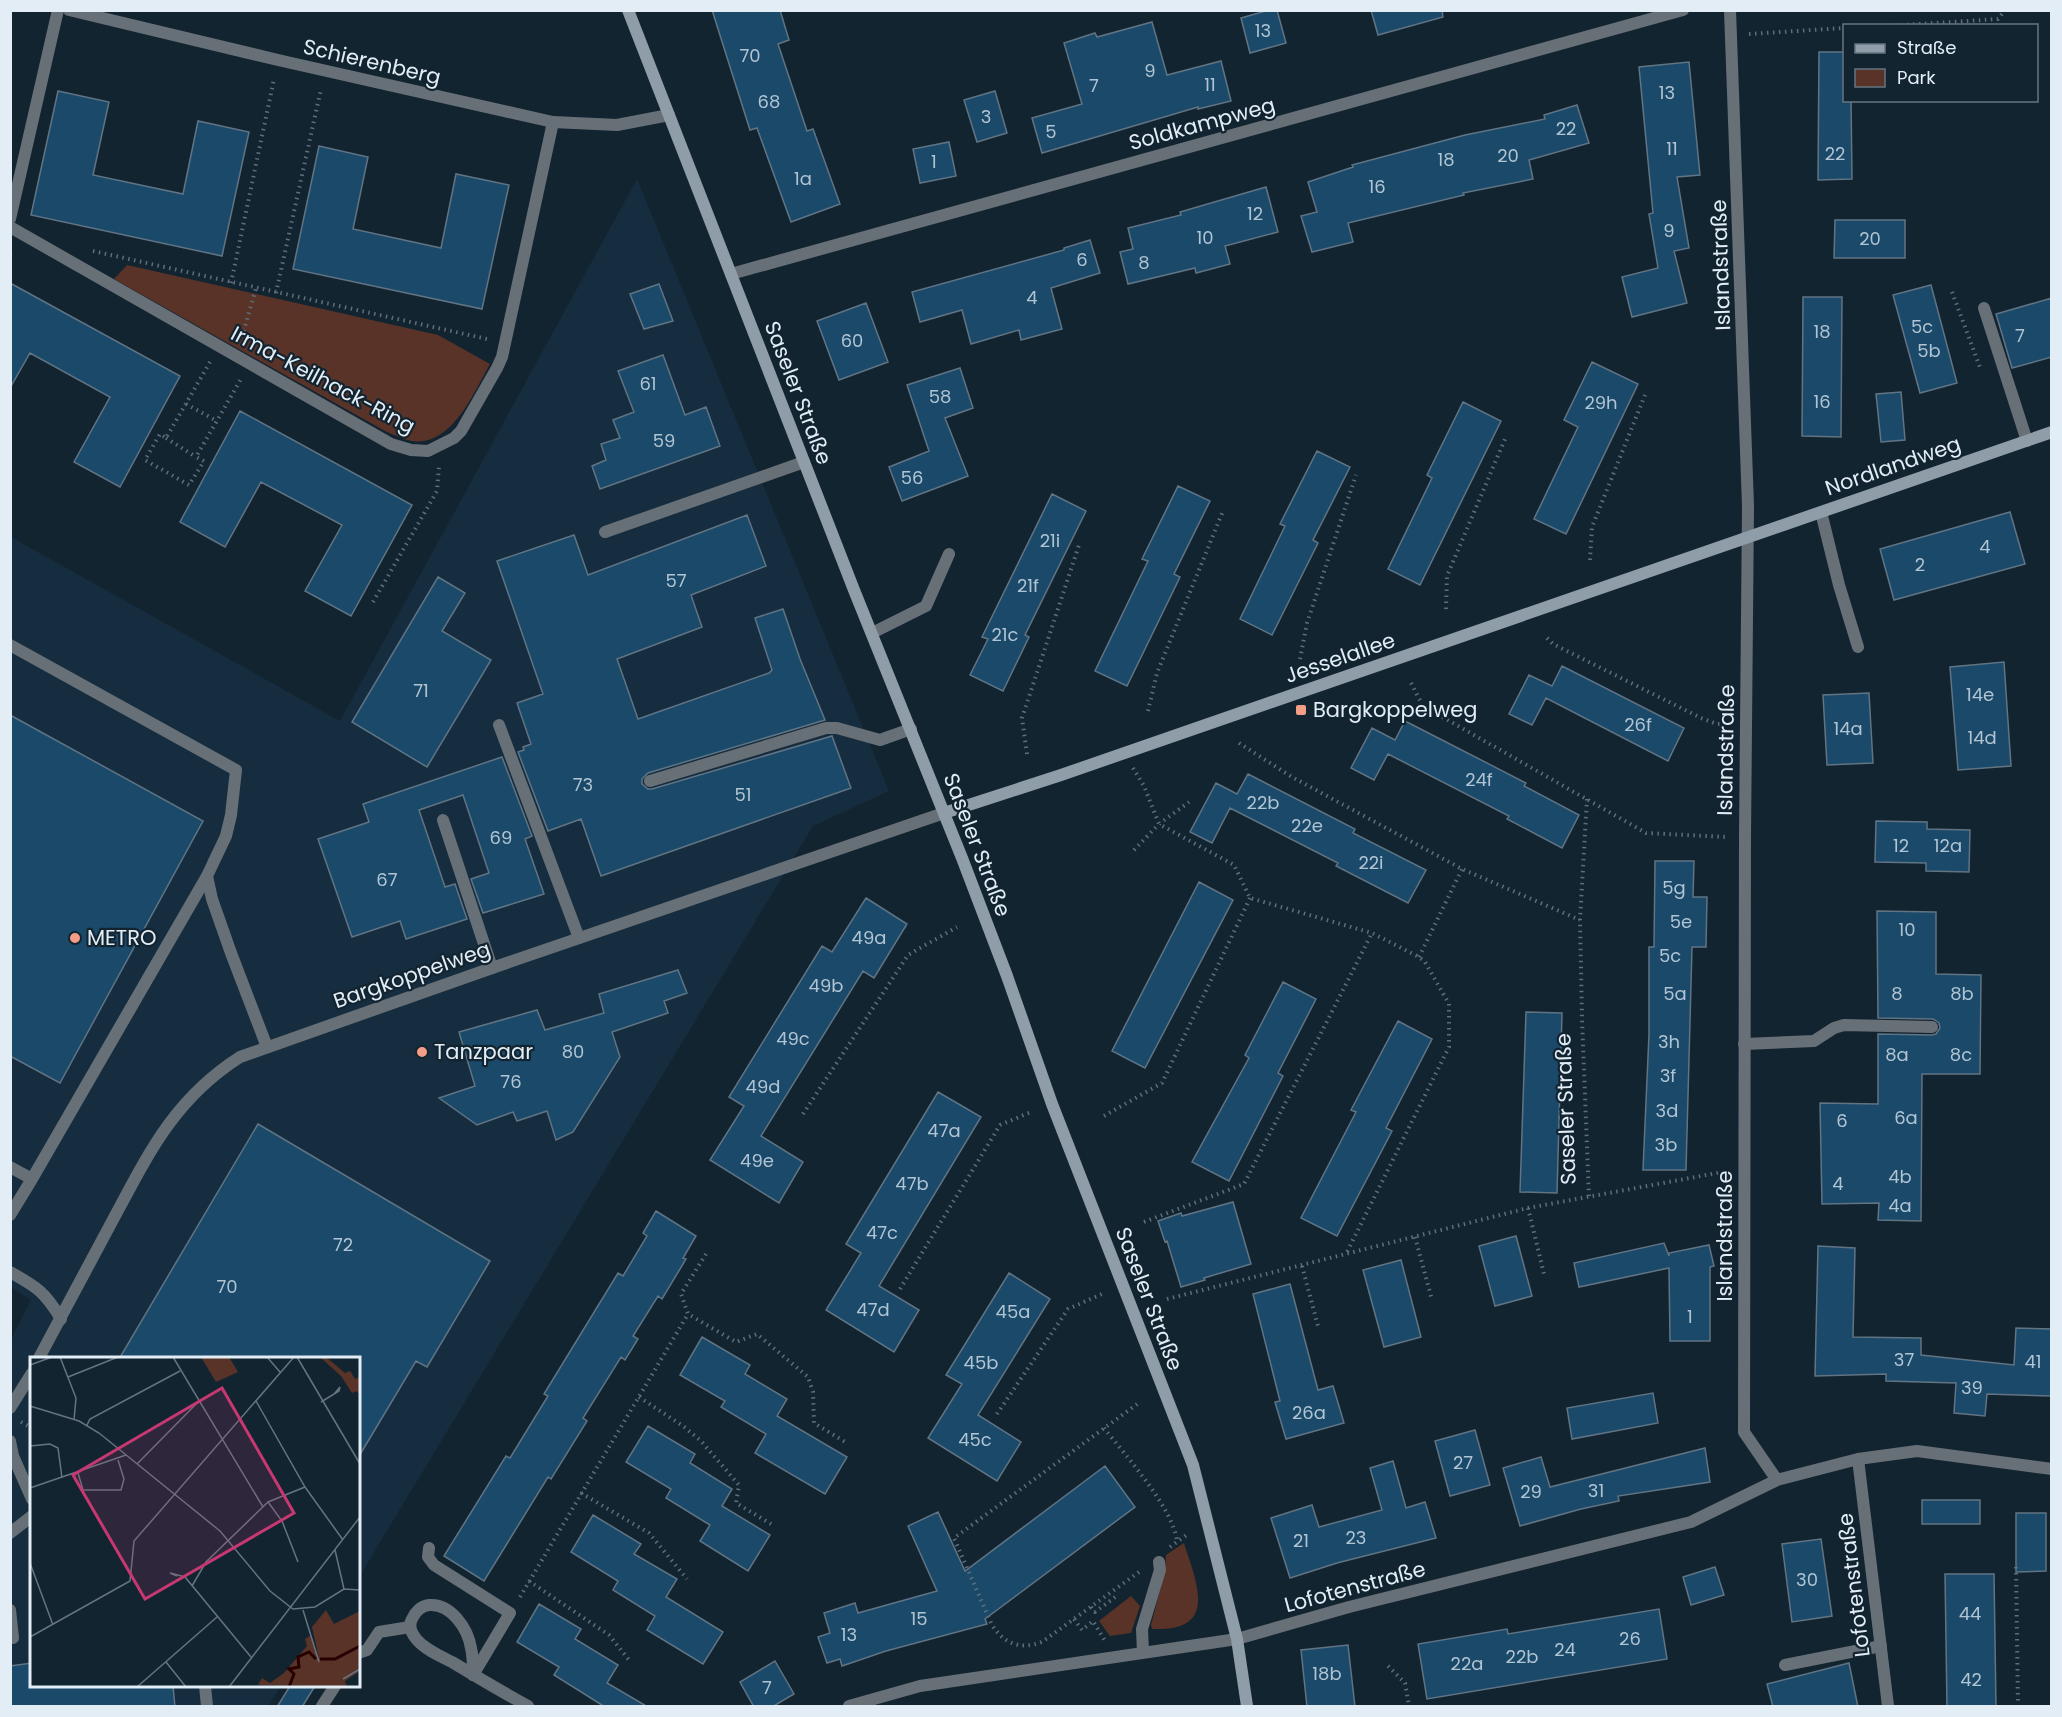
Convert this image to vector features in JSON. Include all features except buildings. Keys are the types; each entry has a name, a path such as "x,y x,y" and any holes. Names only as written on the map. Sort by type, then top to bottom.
{"street":[{"path":"10,219 58,10"},
{"name":"Schierenberg","path":"69,10 553,122 617,125 669,115"},
{"name":"Saseler Straße","path":"628,10 944,813 1010,985 1052,1104 1193,1465 1237,1639 1247,1707"},
{"name":"Soldkampweg","path":"731,274 1683,10"},
{"name":"Islandstraße","path":"1730,10 1748,537 1744,837 1744,1432 1777,1480"},
{"name":"Irma-Keilhack-Ring","path":"10,226 391,444 420,452 437,448 461,431 497,368 505,343 553,122"},
{"path":"1984,308 2027,441"},
{"name":"Nordlandweg","path":"1748,537 2052,432"},
{"path":"605,532 804,462"},
{"path":"1821,512 1839,585 1858,647"},
{"name":"Jesselallee","path":"944,813 1050,779 1748,537"},
{"path":"872,633 926,606 949,554"},
{"path":"10,645 236,770 226,836 207,876 10,1215"},
{"path":"499,725 579,938"},
{"path":"650,781 826,728 837,728 880,740 911,729"},
{"name":"Bargkoppelweg","path":"40,1357 143,1164 168,1124 190,1096 215,1072 240,1057 267,1047 944,813"},
{"path":"443,820 492,968"},
{"path":"207,876 212,899 267,1047"},
{"path":"1744,1044 1814,1041 1834,1028 1845,1025 1932,1027"},
{"path":"10,1167 32,1179"},
{"path":"10,1272 34,1285 49,1298 61,1318"},
{"path":"10,1408 30,1376"},
{"path":"10,1440 13,1456 30,1494"},
{"name":"Lofotenstraße","path":"852,1706 920,1686 1237,1639 1349,1607 1691,1522 1777,1480 1858,1459 1917,1452 2052,1469"},
{"name":"Lofotenstraße","path":"1858,1459 1888,1707"},
{"path":"10,1533 30,1518"},
{"path":"429,1548 428,1557 434,1565 510,1613 473,1675"},
{"path":"1143,1652 1142,1629 1160,1570 1159,1562"},
{"path":"473,1675 471,1647 467,1633 450,1612 436,1605 425,1606 415,1613 410,1627 413,1635 423,1646 528,1707"},
{"path":"10,1610 13,1638"},
{"path":"360,1652 367,1650 379,1632 410,1627"},
{"path":"1785,1665 1881,1646"},
{"path":"205,1687 207,1707"},
{"path":"322,1707 333,1687"}],"path":[{"path":"1920,24 1998,19 2005,10"},
{"path":"1732,35 1843,28"},
{"path":"231,283 278,60"},
{"path":"276,293 325,71"},
{"path":"86,249 505,343"},
{"path":"10,256 12,258 10,261"},
{"path":"235,354 256,288"},
{"path":"1952,292 1984,378"},
{"path":"166,438 219,346"},
{"path":"196,457 250,363"},
{"path":"1590,560 1592,527 1645,395"},
{"path":"186,404 217,421"},
{"path":"160,434 196,457 204,461 189,485 145,460 160,434"},
{"path":"1446,609 1447,576 1505,439"},
{"path":"373,602 437,491 439,467 437,448"},
{"path":"1300,659 1307,623 1356,475"},
{"path":"1148,711 1157,673 1223,511"},
{"path":"1027,754 1022,718 1080,542"},
{"path":"1547,638 1553,644 1717,724"},
{"path":"1411,683 1423,706 1646,833 1744,837"},
{"path":"1239,743 1292,777 1462,869 1580,920"},
{"path":"1138,777 1144,786 1159,824 1234,865 1250,898 1372,933 1419,957 1425,962 1449,1004 1449,1047 1347,1252"},
{"name":"Saseler Straße","path":"1587,799 1580,920 1589,1198"},
{"path":"1134,850 1159,824 1189,802"},
{"path":"1419,957 1462,869"},
{"path":"1104,1116 1162,1083 1250,898"},
{"path":"804,1114 908,955 957,927"},
{"path":"1144,1222 1244,1184 1372,933"},
{"path":"900,1289 1000,1125 1031,1112"},
{"name":"Saseler Straße","path":"1167,1299 1528,1208 1744,1167"},
{"path":"1528,1208 1545,1278"},
{"path":"1415,1237 1432,1300"},
{"path":"706,1254 681,1294 688,1314 736,1342 757,1334 808,1377 813,1392 814,1423 848,1443"},
{"path":"1302,1266 1318,1326"},
{"path":"997,1414 1068,1309 1102,1294"},
{"path":"510,1613 688,1314"},
{"path":"639,1397 683,1426 701,1441 739,1485 736,1503 771,1524"},
{"path":"1140,1402 954,1538 999,1637 1018,1645 1035,1645 1042,1642 1142,1570"},
{"path":"1104,1428 1164,1507 1175,1530 1177,1542"},
{"path":"581,1493 649,1533 687,1579"},
{"path":"1168,1550 1188,1534"},
{"path":"2016,1567 2018,1707"},
{"path":"529,1581 609,1635 629,1660"},
{"path":"1091,1607 1095,1612 1118,1595"},
{"path":"1074,1619 1082,1630 1093,1621 1104,1637 1107,1657"},
{"path":"1388,1666 1405,1683 1409,1707"}],"shaded area":[{"path":"637,179 889,791 813,826 360,1575 360,1357 30,1357 30,1687 280,1687 268,1706 11,1706 11,1339 31,1300 11,1287 11,537 340,721"}],"green space":[{"path":"127,265 438,335 490,364 469,402 450,427 426,441 408,440 385,431 114,279"},
{"path":"1184,1543 1194,1573 1198,1606 1188,1622 1180,1626 1152,1629 1151,1625 1165,1571 1166,1555"},
{"path":"1131,1596 1140,1606 1131,1633 1110,1636 1099,1621"}],"place":[{"name":"Bargkoppelweg","path":"1301,710"},
{"name":"METRO","path":"75,938"},
{"name":"Tanzpaar","path":"422,1052"}]}
